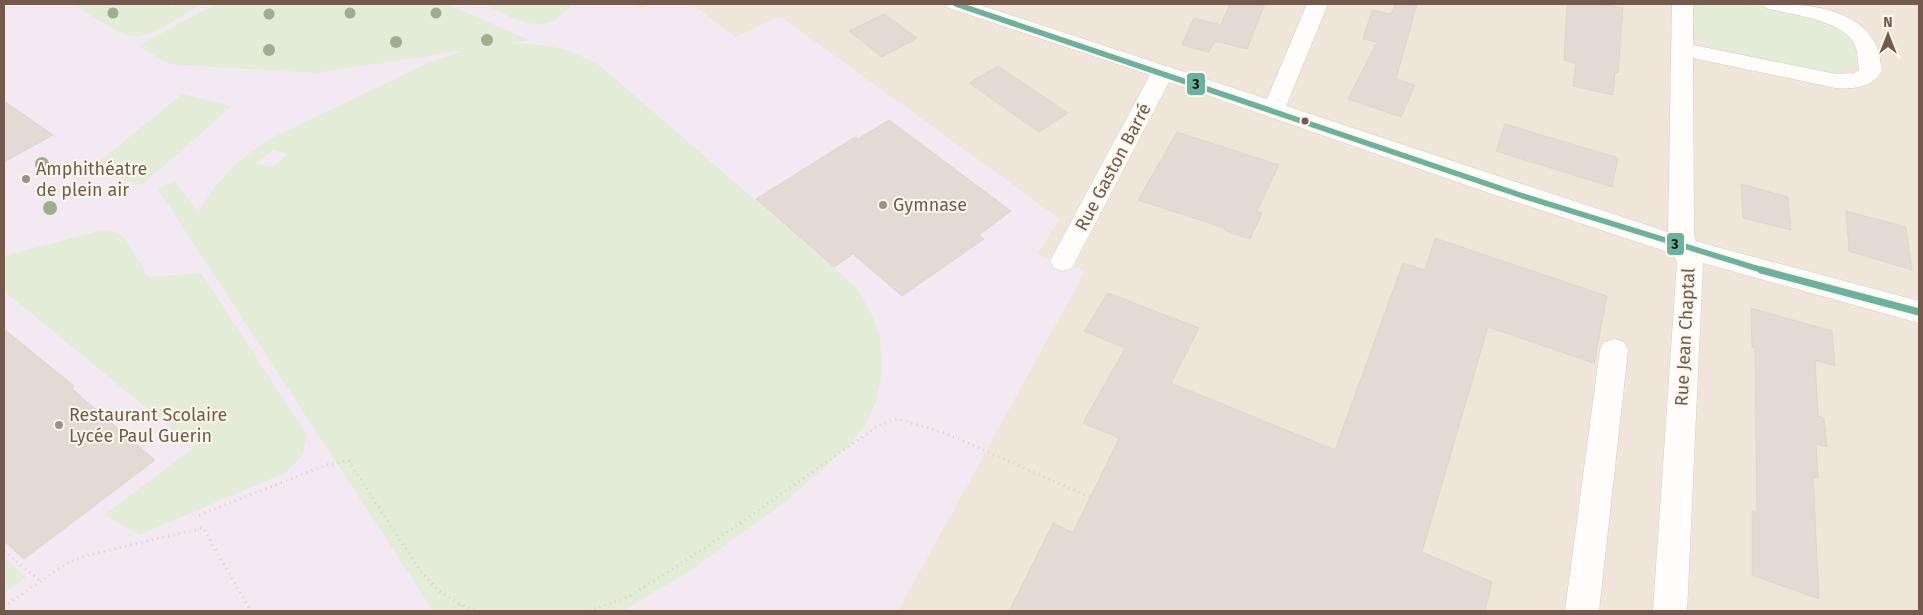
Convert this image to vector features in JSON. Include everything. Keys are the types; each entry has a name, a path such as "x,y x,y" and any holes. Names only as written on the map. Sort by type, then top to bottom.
{"street":[{"path":"956,4 1005,11 1163,72 1271,110 1686,248 1919,312"},
{"path":"1271,110 1318,4"},
{"name":"Rue Jean Chaptal","path":"1670,611 1690,263 1682,235 1682,4"},
{"path":"1681,49 1836,81 1851,82 1867,76 1871,71 1865,43 1850,28 1814,12 1773,4"},
{"name":"Rue Gaston Barré","path":"1063,262 1163,72"},
{"path":"1582,611 1614,350"}],"path":[{"path":"589,611 630,596 709,545 879,425 897,419 945,433 1090,497"},
{"path":"199,515 326,465 349,461 421,572 439,591 460,604 478,611"},
{"path":"4,606 64,565 84,556 202,528 251,611"},
{"path":"4,551 40,581"},
{"path":"458,611 460,604"}],"shaded area":[{"path":"4,4 1919,4 1919,611 4,611"},
{"path":"4,4 635,4 642,9 652,4 692,4 735,37 780,16 1060,219 1037,254 1085,271 898,611 4,611"}],"green space":[{"path":"73,4 164,4 171,7 178,4 202,4 152,33 137,37 114,29"},
{"path":"216,4 447,4 529,40 508,44 532,44 555,47 588,59 599,65 856,287 871,313 880,337 882,371 876,401 866,424 848,446 785,502 688,572 623,611 433,611 158,189 175,181 198,213 212,191 229,171 248,154 270,139 430,62 467,50 314,73 169,64 141,47 143,43","holes":["273,150 287,154 273,167 255,163"]},
{"path":"483,4 573,4 555,20 537,24 518,20"},
{"path":"1698,4 1749,5 1781,10 1816,19 1844,32 1852,40 1856,63 1846,70 1827,72 1715,48 1703,40 1697,30"},
{"path":"182,94 232,106 142,185 89,170"},
{"path":"99,231 113,231 122,235 149,277 201,273 307,435 302,456 285,473 139,535 104,515 194,447 4,291 4,256"},
{"path":"4,557 26,577 4,593"}],"building":[{"path":"1230,4 1265,4 1247,49 1215,41 1209,52 1182,45 1194,18 1221,25"},
{"path":"1396,4 1417,4 1396,79 1415,85 1401,117 1348,99 1377,42 1363,39 1372,10 1391,14"},
{"path":"1567,4 1601,4 1623,8 1618,73 1615,72 1613,95 1573,86 1576,63 1564,60"},
{"path":"884,14 917,38 882,57 849,31"},
{"path":"998,66 1068,113 1039,132 969,83"},
{"path":"4,101 53,135 4,162"},
{"name":"Gymnase","path":"889,120 1011,211 979,235 984,239 902,296 853,254 834,267 756,199 855,137 858,139"},
{"path":"1505,124 1618,158 1612,187 1496,151"},
{"path":"1177,132 1279,165 1257,211 1262,213 1250,239 1224,230 1225,228 1138,200"},
{"path":"1741,184 1788,197 1791,230 1743,218"},
{"path":"1846,211 1906,227 1912,270 1849,251"},
{"path":"1435,238 1607,296 1594,363 1488,327 1422,552 1492,582 1485,611 1009,611 1053,523 1073,533 1119,438 1083,423 1125,348 1084,331 1108,293 1199,328 1171,383 1335,450 1403,263 1425,270"},
{"path":"1751,308 1832,331 1835,366 1815,360 1818,416 1824,418 1827,447 1816,444 1818,478 1813,477 1819,599 1752,575 1752,511 1757,513 1755,348 1752,347"},
{"name":"Restaurant Scolaire Lycée Paul Guerin","path":"4,329 74,386 72,389 155,460 24,559 4,541"}],"transit line":[{"name":"3","path":"956,4 1523,196 1764,271 1919,312"}],"place":[{"name":"Amphithéatre de plein air","path":"26,179"},
{"name":"Gymnase","path":"883,205"},
{"name":"Restaurant Scolaire Lycée Paul Guerin","path":"59,425"}]}
